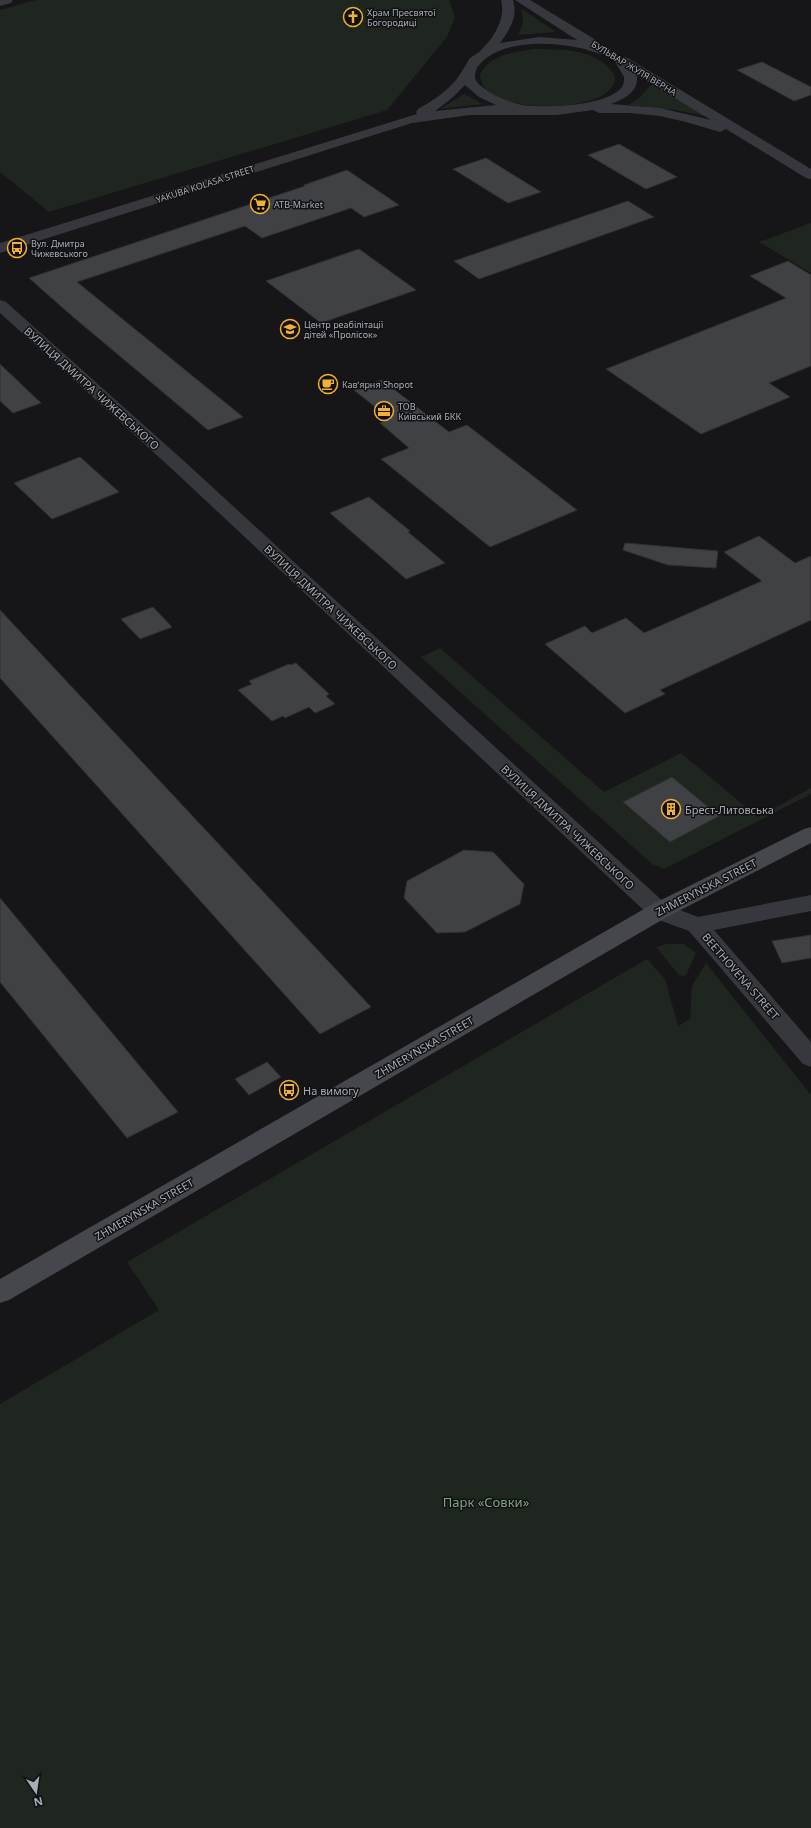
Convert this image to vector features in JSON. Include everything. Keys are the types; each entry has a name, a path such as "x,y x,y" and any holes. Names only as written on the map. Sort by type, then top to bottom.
{"main road":[{"name":"ZHMERYNSKA STREET","path":"0,1292 659,911 811,834"}],"street":[{"path":"0,2 7,0"},
{"path":"487,52 509,20 509,5 507,0"},
{"name":"БУЛЬВАР ЖУЛЯ ВЕРНА","path":"520,0 670,89 747,138 811,176"},
{"path":"487,52 518,43 544,41 572,42 604,51"},
{"name":"YAKUBA KOLASA STREET","path":"410,119 439,103 451,94 467,74 469,67 479,57 487,52"},
{"path":"574,110 600,105 617,98 628,88 632,77 629,69 624,63"},
{"path":"467,74 468,80 476,90 493,100 530,110"},
{"name":"БУЛЬВАР ЖУЛЯ ВЕРНА","path":"574,110 632,108 661,113 711,125 747,138"},
{"name":"YAKUBA KOLASA STREET","path":"0,248 410,119 447,112 468,110 574,110"},
{"name":"ВУЛИЦЯ ДМИТРА ЧИЖЕВСЬКОГО","path":"0,306 178,465 659,911"},
{"path":"697,925 811,903"},
{"name":"BEETHOVENA STREET","path":"659,911 697,925 811,1058"}],"green space":[{"path":"36,0 449,0 455,17 447,37 387,110 49,212 0,172 0,10"},
{"path":"522,9 556,32 518,35 523,23"},
{"path":"535,49 567,50 598,59 613,73 615,78 614,84 606,93 595,99 561,106 541,106 521,104 504,100 490,93 482,83 480,74 485,67 497,58 519,51"},
{"path":"652,84 709,117 676,110 629,105 639,98"},
{"path":"464,94 483,104 440,109"},
{"path":"811,223 811,273 759,242"},
{"path":"440,648 604,792 681,753 758,817 811,788 811,794 664,869 652,864 421,657"},
{"path":"667,944 684,944 696,953 686,975 679,975 656,947"},
{"name":"Парк «Совки»","path":"647,959 665,979 678,1026 690,1019 692,986 706,963 811,1095 811,1828 0,1828 0,1404 159,1310 127,1262"}],"building":[{"path":"762,62 811,87 811,95 794,101 737,70"},
{"path":"619,144 677,177 646,189 588,155"},
{"path":"486,158 541,192 508,203 453,169"},
{"path":"347,170 399,205 364,217 351,208 262,238 245,226 77,282 243,417 208,430 29,278 305,186 304,185"},
{"path":"628,201 654,217 479,279 454,261"},
{"path":"359,249 416,290 321,323 266,281"},
{"path":"788,261 811,275 811,366 769,383 790,397 701,434 606,369 786,298 750,276"},
{"path":"0,364 41,403 13,413 0,401"},
{"path":"382,380 449,432 467,425 577,510 490,547 381,459 409,448 380,423 390,419 354,390"},
{"path":"80,457 119,492 52,519 14,483"},
{"path":"369,497 410,531 408,532 445,563 406,579 330,513"},
{"path":"759,536 795,563 811,556 811,620 660,690 665,694 625,713 545,644 585,626 592,633 626,618 644,633 762,581 724,552"},
{"path":"625,543 718,551 716,568 668,565 623,550"},
{"path":"153,607 172,627 140,639 121,619"},
{"path":"0,610 371,1007 320,1034 0,678"},
{"path":"296,663 329,694 326,696 335,704 315,713 309,707 285,718 283,716 272,721 238,690 252,684 249,681 289,664"},
{"name":"Брест-Литовська","path":"672,777 719,816 670,842 623,802"},
{"path":"464,850 493,852 524,884 520,904 465,932 437,933 404,898 407,881"},
{"path":"0,898 178,1112 127,1138 0,982"},
{"path":"811,935 811,958 782,963 772,941"},
{"path":"267,1062 281,1077 249,1095 235,1079"}],"place":[{"name":"Храм Пресвятої Богородиці","path":"353,17"},
{"name":"ATB-Market","path":"260,204"},
{"name":"Вул. Дмитра Чижевського","path":"17,248"},
{"name":"Центр реабілітації дітей «Пролісок»","path":"290,329"},
{"name":"Кавʼярня Shopot","path":"328,384"},
{"name":"ТОВ Київський БКК","path":"384,411"},
{"name":"Брест-Литовська","path":"671,809"},
{"name":"На вимогу","path":"289,1090"}]}
